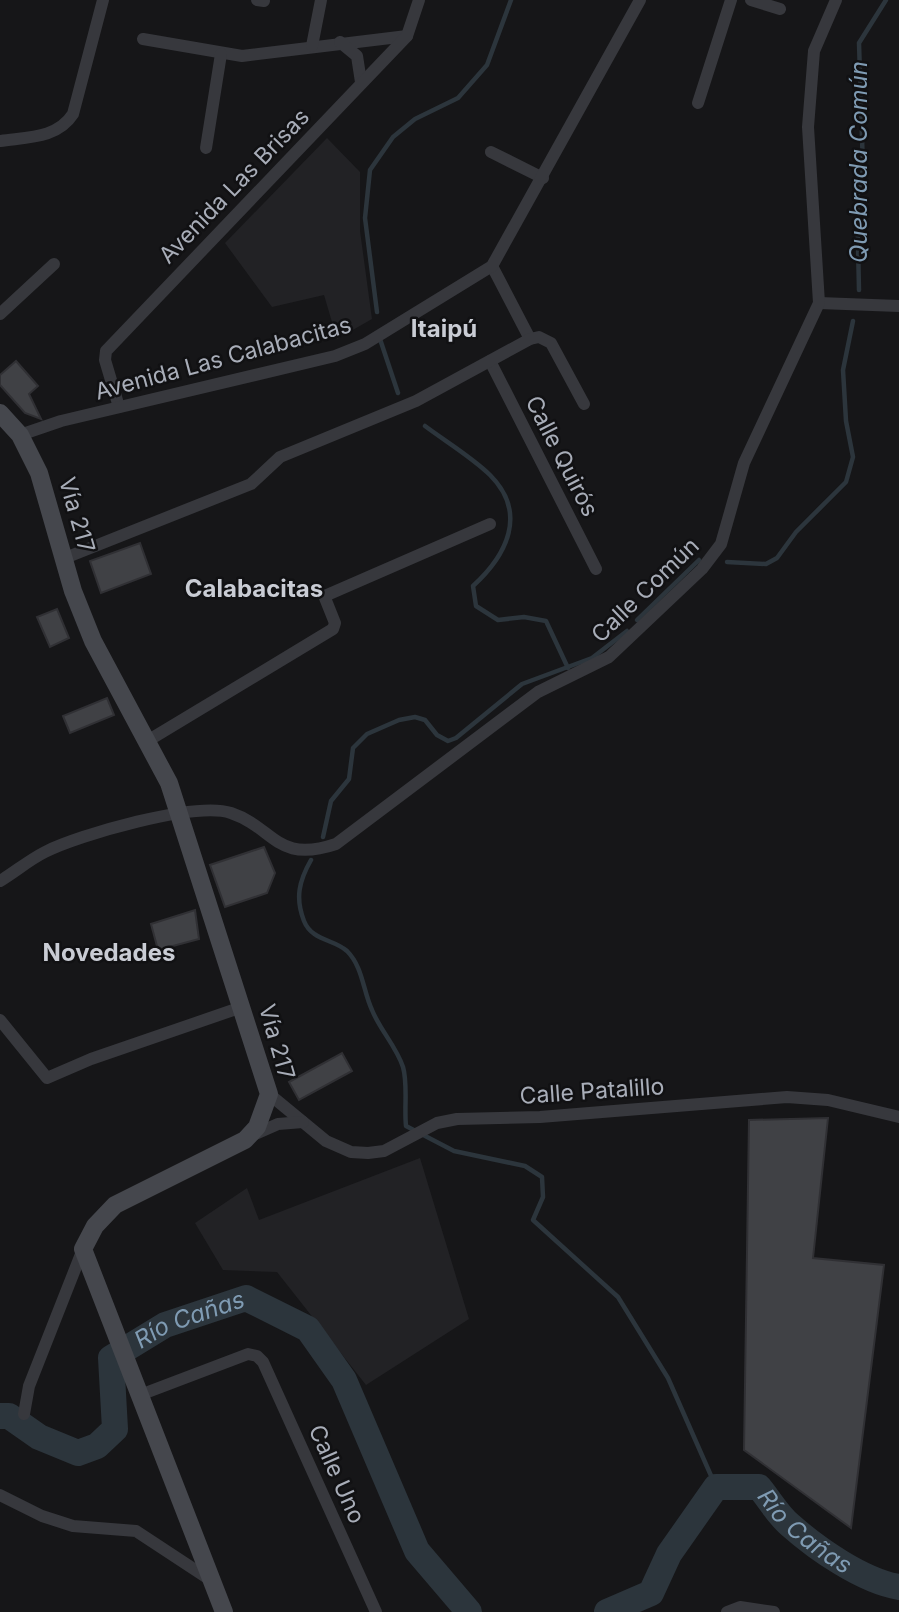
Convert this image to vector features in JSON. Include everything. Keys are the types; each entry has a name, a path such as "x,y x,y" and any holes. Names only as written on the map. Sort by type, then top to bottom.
{"main road":[{"name":"Vía 217","path":"0,413 20,435 40,473 73,591 93,641 149,740 181,813 269,1094 257,1127 246,1140"},
{"path":"224,1612 140,1395 125,1363 83,1249 95,1226 115,1205 246,1140"}],"street":[{"path":"0,141 51,134 68,123 73,114 103,0"},
{"path":"312,46 321,0"},
{"name":"Avenida Las Brisas","path":"119,407 105,360 106,351 407,36 419,0"},
{"name":"Avenida Las Calabacitas","path":"20,435 119,407 335,356 365,344 492,266 640,0"},
{"path":"698,103 731,0"},
{"path":"751,0 780,9"},
{"name":"Calle Común","path":"0,881 44,852 84,837 181,813 214,810 230,812 284,847 325,847 336,844 538,692 609,657 702,569 721,544 744,463 819,303 808,127 814,51 836,0"},
{"path":"143,39 242,56 340,42 407,36"},
{"path":"340,42 357,56 361,82"},
{"path":"206,148 221,54"},
{"path":"491,152 543,178"},
{"path":"0,314 54,264"},
{"path":"492,266 530,339"},
{"path":"819,303 899,306"},
{"path":"65,558 251,484 280,457 416,401 530,339 539,337 551,343 584,404"},
{"name":"Calle Quirós","path":"490,361 596,569"},
{"path":"149,740 333,629 335,623 325,598 327,595 490,524"},
{"path":"0,1020 47,1079 91,1059 242,1007"},
{"name":"Calle Patalillo","path":"269,1094 326,1141 351,1152 384,1151 438,1123 786,1097 828,1100 899,1117"},
{"path":"246,1140 278,1124 303,1122"},
{"path":"24,1414 34,1373 83,1249"},
{"name":"Calle Uno","path":"140,1395 248,1354 257,1356 263,1362 376,1612"},
{"path":"0,1495 23,1508 73,1526 136,1531 212,1581"},
{"path":"727,1612 740,1607 774,1612"}],"shaded area":[{"path":"327,138 360,172 360,231 372,319 337,339 324,295 272,307 225,243"},
{"path":"420,1158 469,1319 366,1385 277,1272 223,1270 195,1223 247,1188 259,1220"}],"building":[{"path":"16,361 38,386 29,394 41,419 25,413 0,385 0,375"},
{"path":"140,543 151,574 101,593 90,561"},
{"path":"57,609 69,638 50,647 37,617"},
{"path":"107,698 114,715 70,733 63,716"},
{"path":"264,847 275,873 267,893 225,907 210,865"},
{"path":"195,910 199,939 158,950 151,924"},
{"path":"342,1053 352,1071 299,1100 289,1082"},
{"path":"828,1118 813,1258 884,1265 851,1528 744,1450 749,1120"}],"waterway":[{"path":"377,312 365,218 370,170 393,137 415,119 458,98 487,65 511,0"},
{"name":"Quebrada Común","path":"859,290 857,199 863,169 859,43 886,0"},
{"name":"Quebrada Común","path":"727,562 766,564 777,558 796,532 846,482 853,457 846,421 843,370 853,321"},
{"path":"380,339 398,393"},
{"path":"425,426 490,475 502,489 508,504 510,519 503,547 495,561 473,586 476,606 498,620 524,617 546,621 568,668"},
{"name":"Quebrada Común","path":"637,620 699,560"},
{"path":"323,837 331,801 349,779 353,748 367,734 399,720 415,717 425,720 437,735 448,741 456,738 522,684 592,658 627,631"},
{"path":"311,860 300,890 304,921 312,932 347,951 360,972 372,1010 403,1067 406,1126 454,1151 525,1166 542,1177 543,1197 533,1220 618,1297 668,1378 716,1487"},
{"name":"Río Cañas","path":"0,1416 9,1416 39,1437 78,1453 97,1446 115,1429 111,1358 165,1325 246,1298 308,1329 344,1380 417,1551 469,1612"},
{"name":"Río Cañas","path":"607,1612 651,1593 669,1554 716,1487 759,1487 786,1521 813,1544 856,1571 899,1587"}],"district":[{"name":"Itaipú","path":"444,329"},
{"name":"Calabacitas","path":"254,589"},
{"name":"Novedades","path":"109,953"}]}
